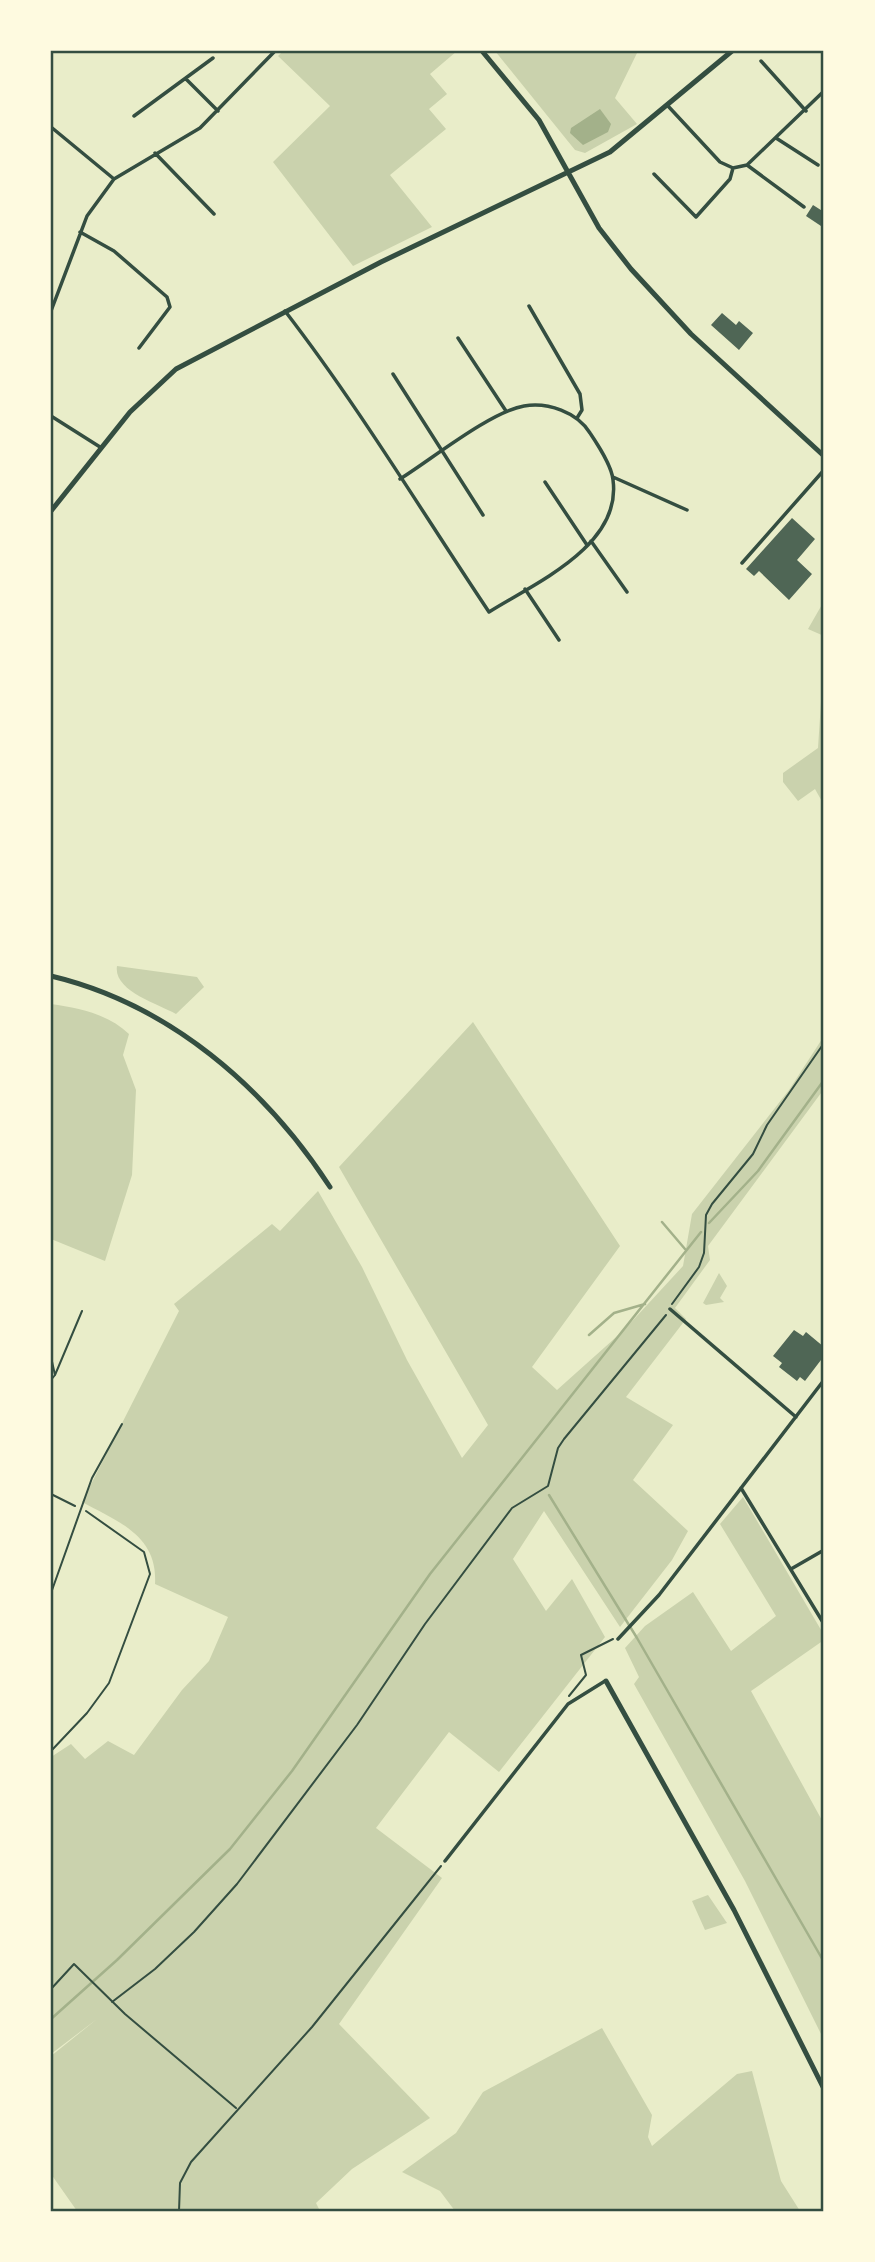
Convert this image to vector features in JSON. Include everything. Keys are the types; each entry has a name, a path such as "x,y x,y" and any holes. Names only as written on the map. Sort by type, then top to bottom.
{"main road":[{"path":"482,51 539,120 599,228 650,291 691,334 824,456"},
{"path":"51,511 142,398 176,369 285,311 610,152 732,51"},
{"path":"51,976 126,1002 170,1026 216,1059 275,1113 330,1187"},
{"path":"606,1681 734,1910 824,2089"}],"street":[{"path":"51,312 80,232 95,203 114,179 200,128 275,51"},
{"path":"134,116 214,58"},
{"path":"761,61 806,111"},
{"path":"186,79 218,111"},
{"path":"668,106 720,162 733,167 747,164 806,111 824,91"},
{"path":"51,127 114,179"},
{"path":"776,138 818,165"},
{"path":"155,153 214,214"},
{"path":"747,164 804,207"},
{"path":"654,174 696,217 730,178 733,167"},
{"path":"80,232 114,251 167,297 170,307 139,348"},
{"path":"529,306 580,394 582,410 577,418"},
{"path":"285,311 317,352 400,479 489,612 587,545 607,520 612,508 613,477 589,430 577,418 542,405 506,411 400,479"},
{"path":"458,338 506,411"},
{"path":"393,374 482,515"},
{"path":"51,416 100,447"},
{"path":"742,563 824,470"},
{"path":"613,477 687,510"},
{"path":"545,482 587,545"},
{"path":"591,541 627,592"},
{"path":"525,589 559,640"},
{"path":"670,1309 796,1417"},
{"path":"618,1639 636,1621 824,1380"},
{"path":"741,1488 824,1623"},
{"path":"791,1569 824,1550"},
{"path":"445,1860 568,1704 606,1681"}],"lane":[{"path":"51,1593 92,1478 122,1424"}],"path":[{"path":"823,744 824,675"},
{"path":"112,2002 155,1969 194,1933 237,1884 357,1726 425,1624 505,1516 520,1502 548,1486 558,1448 564,1439 670,1309 699,1267 704,1253 706,1215 712,1204 753,1154 767,1125 824,1043"},
{"path":"51,1380 82,1311"},
{"path":"51,1357 55,1375"},
{"path":"51,1494 81,1508 144,1552 150,1574 109,1682 87,1713 51,1751"},
{"path":"567,1698 586,1675 581,1655 611,1639 618,1639"},
{"path":"179,2211 180,2183 191,2162 312,2027 445,1860"},
{"path":"51,1989 74,1964 112,2002 236,2109"}],"shaded area":[{"path":"283,51 457,51 430,74 447,94 429,109 446,129 390,175 432,227 353,266 273,162 330,106 278,56"},
{"path":"495,51 638,51 615,98 637,124 585,153 575,150"},
{"path":"600,109 611,124 608,132 583,145 570,133 571,128"},
{"path":"824,601 824,636 808,629"},
{"path":"824,656 824,805 815,789 798,801 783,782 783,773 818,748"},
{"path":"117,966 197,977 204,987 176,1014 129,990 118,975"},
{"path":"51,1004 102,1017 129,1034 123,1055 136,1090 132,1175 105,1261 51,1239"},
{"path":"473,1022 620,1246 532,1367 557,1390 624,1330 683,1266 692,1214 789,1090 824,1036 824,1089 708,1246 710,1260 675,1308 686,1319 626,1397 673,1425 633,1480 688,1531 672,1560 620,1627 544,1511 513,1559 546,1611 572,1579 605,1637 499,1772 449,1732 376,1828 442,1878 339,2024 430,2118 352,2169 316,2203 320,2211 77,2211 51,2174 51,2056 97,2019 51,2054 51,1757 71,1744 85,1759 108,1741 134,1755 182,1690 209,1661 228,1617 155,1584 150,1554 143,1542 122,1524 82,1502 179,1311 174,1304 272,1224 280,1231 318,1191 362,1267 407,1360 462,1458 488,1425 339,1167"},
{"path":"719,1273 727,1286 720,1298 724,1302 706,1305 703,1303"},
{"path":"743,1497 824,1635 824,1640 751,1691 824,1824 824,2040 745,1881 634,1684 639,1677 625,1648 645,1626 693,1592 731,1651 776,1616 720,1524"},
{"path":"708,1895 727,1923 705,1930 692,1901"},
{"path":"602,2028 652,2115 648,2137 652,2146 737,2074 752,2071 781,2181 800,2211 455,2211 440,2191 402,2172 456,2133 483,2092"}],"building":[{"path":"813,205 824,212 824,228 806,216"},
{"path":"722,313 736,325 739,321 753,333 739,350 711,325"},
{"path":"792,518 815,539 797,560 812,574 789,600 759,571 754,576 746,569"},
{"path":"794,1330 803,1336 806,1332 824,1347 821,1351 824,1356 805,1381 800,1377 797,1381 779,1367 782,1363 773,1356"}],"waterway":[{"path":"709,1223 758,1171 824,1080"},
{"path":"662,1222 685,1249"},
{"path":"51,2019 117,1960 230,1849 292,1771 430,1574 701,1232"},
{"path":"589,1335 614,1313 645,1304"},
{"path":"549,1495 637,1638 824,1962"}]}
